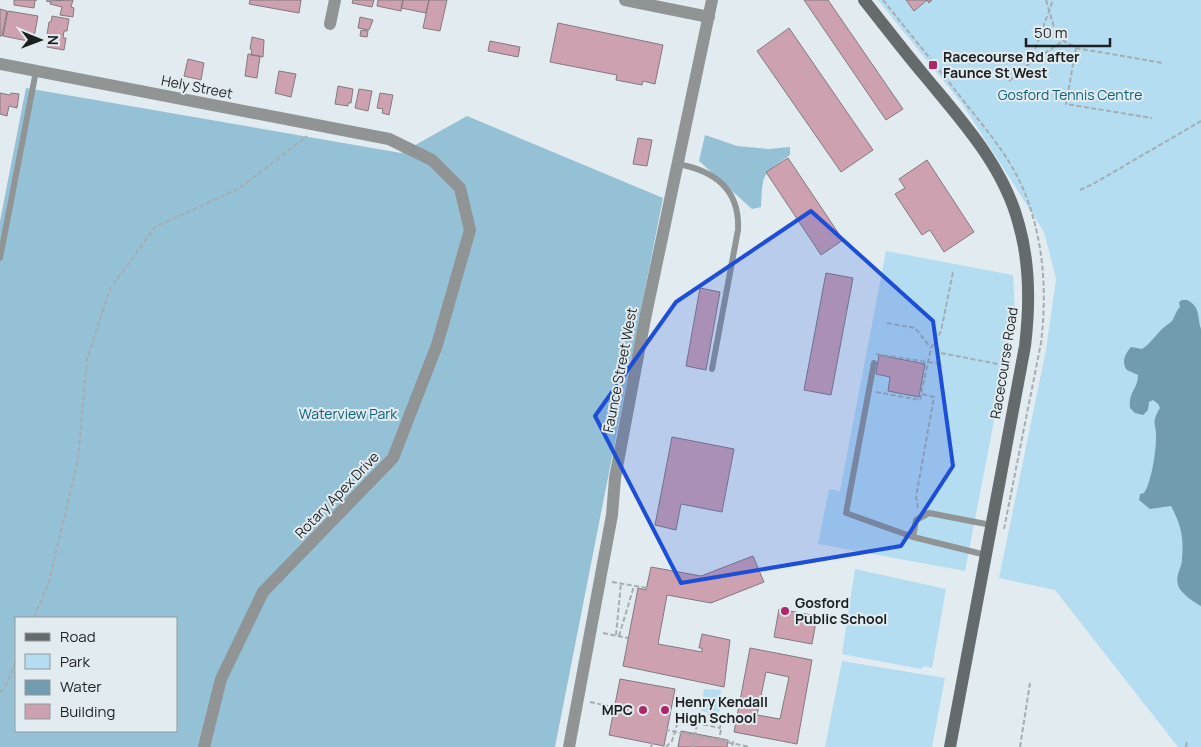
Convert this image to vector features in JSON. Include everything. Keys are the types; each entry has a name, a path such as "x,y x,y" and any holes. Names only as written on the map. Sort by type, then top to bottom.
{"main road":[{"name":"Racecourse Road","path":"864,0 974,137 996,170 1006,188 1019,224 1026,262 1028,321 950,747"}],"street":[{"path":"330,24 335,0"},
{"path":"625,0 709,17"},
{"name":"Faunce Street West","path":"569,747 612,515 616,478 645,319 712,0"},
{"name":"Hely Street","path":"0,64 389,139"},
{"name":"Rotary Apex Drive","path":"204,747 221,678 263,592 393,458 437,345 470,230 460,188 432,160 389,139"}],"lane":[{"path":"0,258 36,71"},
{"path":"678,164 699,168 716,179 730,193 738,212 738,230 712,369"},
{"path":"874,363 846,512 913,537 986,555"},
{"path":"913,537 916,520 929,513 991,525"}],"path":[{"path":"883,0 1004,153 1026,196 1038,235 1042,257 1044,315 1009,506"},
{"path":"1046,0 1057,37 1076,48 1162,63"},
{"path":"1030,63 1054,0"},
{"path":"1009,81 1030,63 1063,40"},
{"path":"1076,48 1066,104 1152,118"},
{"path":"1080,190 1201,121"},
{"path":"34,617 50,582 78,460 87,359 110,289 155,227 240,188 320,126"},
{"path":"869,391 920,400 930,348 942,331 953,272"},
{"path":"887,323 915,328 930,348"},
{"path":"940,353 1020,368"},
{"path":"874,363 876,354 940,364"},
{"path":"921,394 934,397 916,497 921,518"},
{"path":"612,582 647,588"},
{"path":"617,636 621,583"},
{"path":"617,636 634,586"},
{"path":"603,633 628,638"},
{"path":"0,692 5,688 15,663"},
{"path":"1020,747 1030,683"},
{"path":"590,702 608,706"},
{"path":"666,747 672,741 680,715 718,723 719,720 704,717 705,714 722,718 719,739 733,742 732,747"},
{"path":"693,747 697,724 695,723 696,718"},
{"path":"697,724 727,731"},
{"path":"666,730 750,747"},
{"path":"1186,747 1187,740"},
{"path":"651,747 652,743"}],"highlighted area":[{"path":"811,211 933,321 953,466 901,546 681,583 595,416 676,302"}],"green space":[{"name":"Gosford Tennis Centre","path":"878,0 1201,0 1201,747 1178,747 1055,590 999,578 1046,350 1056,279 1044,232 963,105"},
{"name":"Waterview Park","path":"26,88 401,153 467,116 663,198 555,747 0,747 0,221"},
{"path":"705,135 737,146 768,149 790,147 790,155 765,176 762,187 761,207 752,209 699,161"},
{"path":"886,251 1013,275 1015,312 965,571 818,544 829,489 840,491"},
{"path":"855,569 946,589 932,668 924,666 921,669 842,654"},
{"path":"842,661 945,678 932,747 825,747"},
{"path":"704,689 721,690 719,715 701,711"}],"water":[{"path":"1187,300 1197,309 1201,329 1201,606 1184,594 1178,585 1177,578 1181,565 1183,544 1179,525 1171,506 1150,509 1139,500 1140,494 1144,493 1147,489 1151,475 1156,444 1155,421 1160,408 1153,400 1149,402 1148,410 1143,415 1135,413 1130,408 1130,398 1138,380 1138,375 1127,370 1124,361 1131,347 1142,349 1145,347 1172,321 1180,307 1179,302"}],"building":[{"path":"14,0 35,0 34,8 14,5"},
{"path":"73,0 71,7 74,8 73,17 60,15 62,7 46,1"},
{"path":"250,0 301,0 299,13 249,4"},
{"path":"353,0 374,0 372,7 352,3"},
{"path":"378,0 403,0 401,11 377,6"},
{"path":"403,0 429,0 426,13 401,8"},
{"path":"429,0 447,0 440,31 423,28"},
{"path":"804,0 828,0 903,109 886,120"},
{"path":"906,0 927,0 914,11"},
{"path":"0,9 7,11 2,36 0,36"},
{"path":"8,11 38,16 33,42 3,36"},
{"path":"52,16 69,19 67,31 64,31 63,38 66,38 64,50 47,47 49,22 51,22"},
{"path":"360,17 373,20 369,30 358,28"},
{"path":"558,23 663,45 655,84 643,81 642,85 616,80 617,75 550,62"},
{"path":"789,28 873,150 841,172 757,51"},
{"path":"361,30 368,31 367,37 360,36"},
{"path":"252,37 264,40 263,57 251,55"},
{"path":"490,41 520,47 518,57 488,51"},
{"path":"248,54 260,56 257,78 245,76"},
{"path":"188,59 204,63 201,80 184,76"},
{"path":"279,71 296,74 291,97 275,93"},
{"path":"338,86 353,89 351,103 348,103 348,106 335,104"},
{"path":"359,89 372,91 368,111 355,108"},
{"path":"0,93 19,94 17,108 9,106 7,116 0,114"},
{"path":"380,93 393,95 389,115 382,113 383,109 377,108"},
{"path":"638,138 652,140 647,166 633,164"},
{"path":"788,158 843,240 821,255 766,172"},
{"path":"927,160 974,232 944,252 930,230 922,235 895,194 905,188 899,179"},
{"path":"826,273 853,278 831,395 804,390"},
{"path":"700,288 720,292 706,370 686,366"},
{"path":"879,355 925,364 919,397 888,391 890,377 876,374"},
{"path":"672,437 734,449 722,512 681,504 676,530 655,525"},
{"path":"753,556 764,582 711,603 667,595 658,644 702,652 702,648 699,648 702,634 730,640 724,687 623,666 638,588 646,590 651,567 701,576"},
{"path":"779,609 817,616 812,644 774,637"},
{"path":"750,648 812,660 797,744 734,732","holes":["766,672 789,677 780,719 757,715"]},
{"name":"MPC","path":"620,679 675,689 664,746 609,735"},
{"path":"681,731 728,740 727,747 678,747"}],"place":[{"name":"Racecourse Rd after Faunce St West","path":"933,65"},
{"name":"Gosford Public School","path":"785,611"},
{"name":"MPC","path":"643,710"},
{"name":"Henry Kendall High School","path":"665,710"}]}
